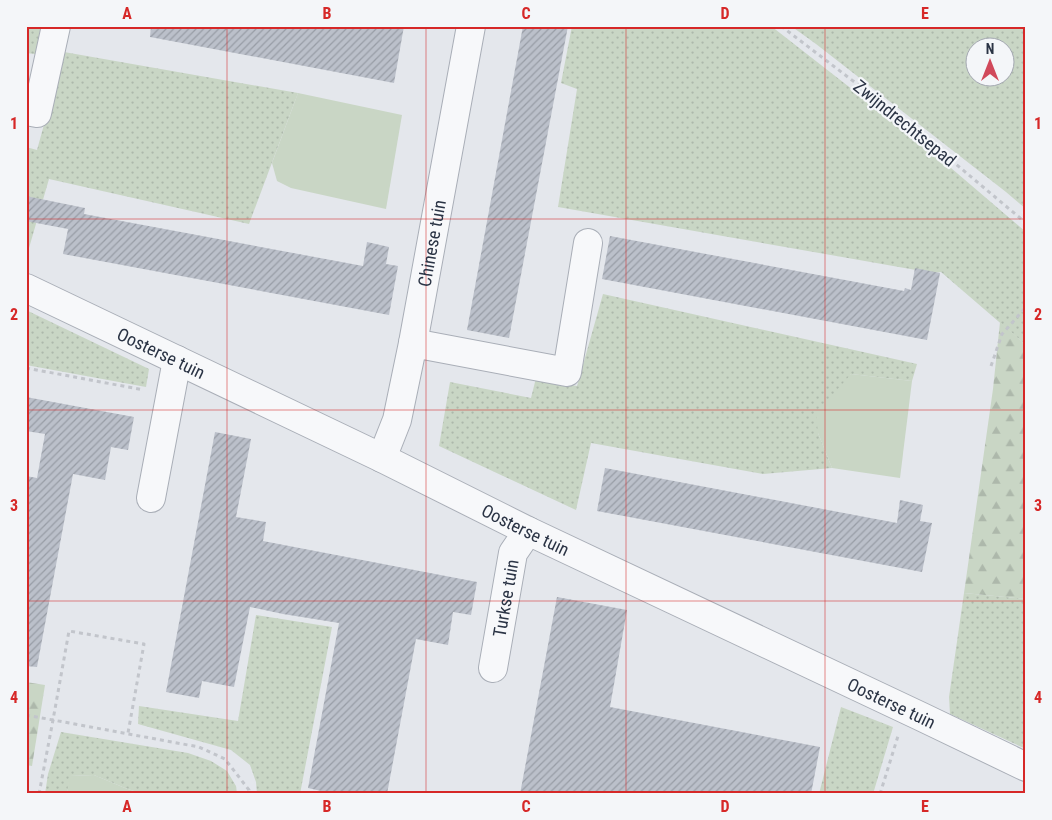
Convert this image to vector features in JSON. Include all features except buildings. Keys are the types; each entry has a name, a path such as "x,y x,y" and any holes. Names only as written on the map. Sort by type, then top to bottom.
{"street":[{"path":"26,111 37,113 56,26"},
{"name":"Chinese tuin","path":"382,458 397,420 413,343 471,26"},
{"path":"413,343 567,372 588,243"},
{"name":"Oosterse tuin","path":"26,288 382,458 528,531 1026,767"},
{"path":"152,498 177,360"},
{"name":"Turkse tuin","path":"492,668 513,553 528,531"}],"path":[{"name":"Zwijndrechtsepad","path":"781,26 894,113 1026,223"},
{"path":"991,366 1002,334 1026,308"},
{"path":"26,368 170,395"},
{"path":"39,794 69,631 107,635 144,644 128,733"},
{"path":"26,715 199,747 226,759 249,790 249,794"},
{"path":"880,794 898,735 922,717"},
{"path":"410,794 410,792 416,794"}],"green space":[{"path":"26,26 49,26 43,55 26,53"},
{"path":"572,26 771,26 930,150 1026,232 1026,345 941,272 933,273 558,207 577,89 561,83"},
{"path":"791,26 1026,26 1026,209"},
{"path":"64,52 298,93 249,224 49,179 29,248 26,247 26,147 37,150"},
{"path":"298,93 402,115 386,209 291,188 277,181 272,163"},
{"path":"603,294 917,364 912,381 851,374 818,433 832,468 763,474 591,443 576,510 439,446 450,382 531,398 536,378 577,386"},
{"path":"26,310 149,369 146,387 26,365"},
{"path":"1000,322 1026,345 1026,599 964,593 993,389"},
{"path":"851,374 912,381 900,478 832,468 818,433 816,414"},
{"path":"964,593 1026,599 1026,749 950,714 949,697"},
{"path":"256,615 332,627 300,794 257,794 256,782 250,765 231,750 138,724 139,706 238,721"},
{"path":"26,682 45,685 32,766 26,765"},
{"path":"841,707 893,727 873,794 819,794"},
{"path":"61,732 188,753 211,761 227,771 236,786 237,794 143,794 94,775 70,776 67,794 45,794 48,774"},
{"path":"94,775 143,794 67,794 69,776"}]}
